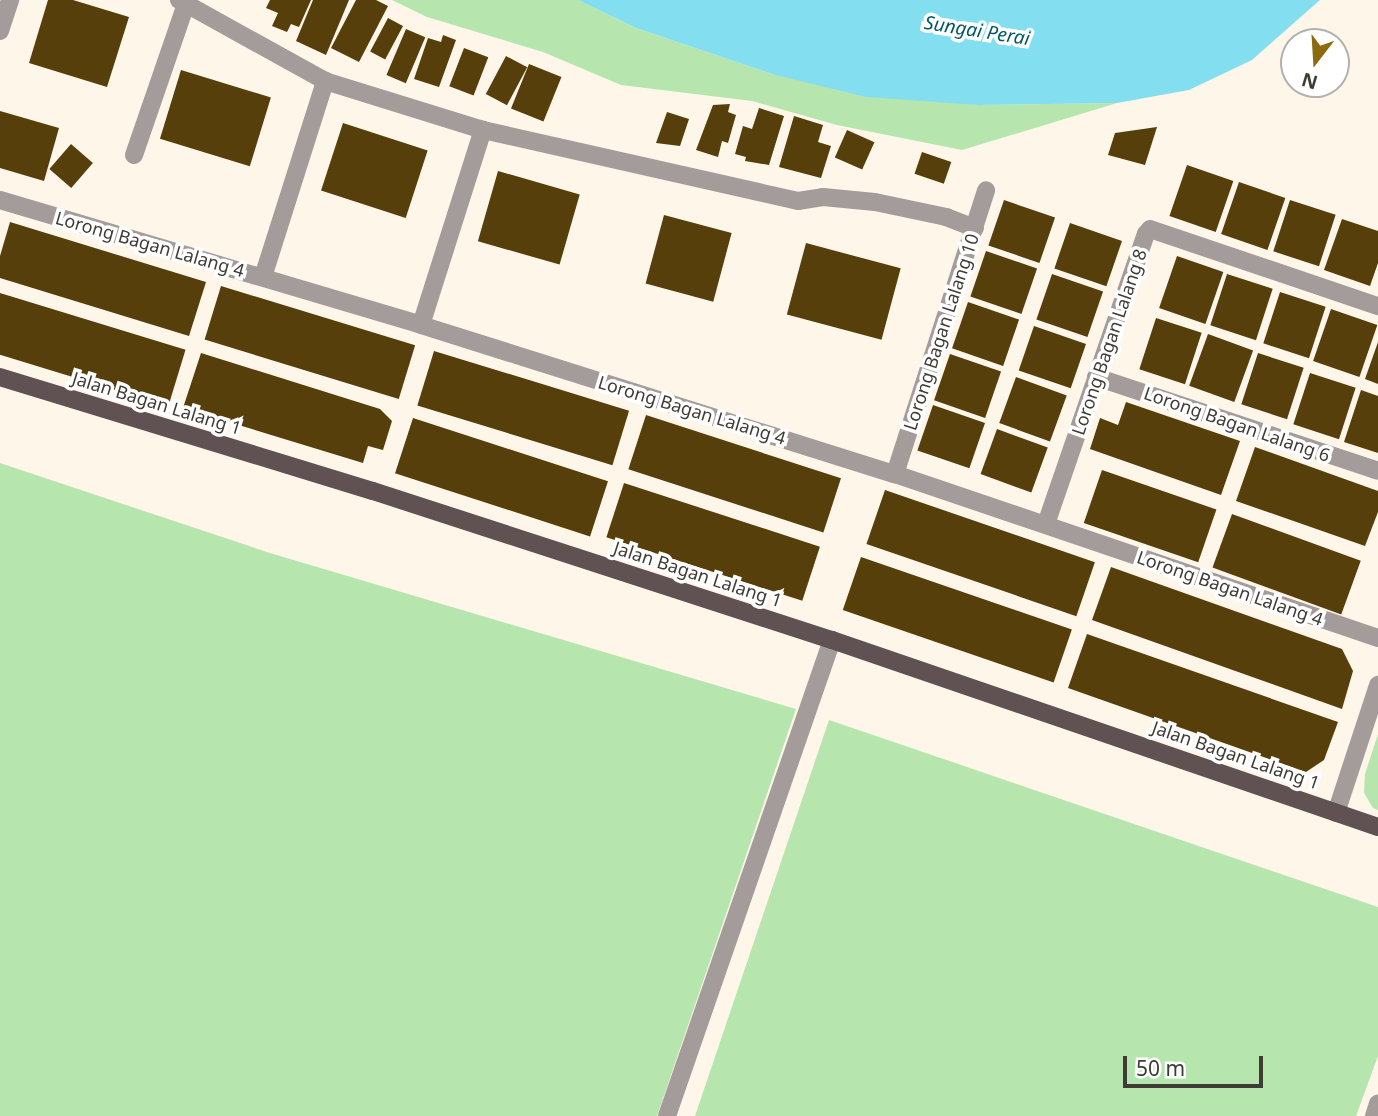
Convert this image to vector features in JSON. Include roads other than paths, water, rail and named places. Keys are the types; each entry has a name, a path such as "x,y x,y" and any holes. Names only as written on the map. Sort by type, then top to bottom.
{"main road":[{"name":"Jalan Bagan Lalang 1","path":"0,377 373,491 832,640 1378,827"}],"street":[{"path":"0,31 10,0"},
{"path":"134,155 183,2 325,81 483,130 798,201 823,197 875,202 946,217 975,228"},
{"path":"264,277 325,81"},
{"path":"421,325 483,130"},
{"name":"Lorong Bagan Lalang 10","path":"895,474 986,190"},
{"name":"Lorong Bagan Lalang 4","path":"0,200 421,325 895,474 1378,638"},
{"name":"Lorong Bagan Lalang 8","path":"1046,524 1146,234 1150,229 1378,306"},
{"name":"Lorong Bagan Lalang 6","path":"1096,377 1378,471"},
{"path":"667,1116 832,640"},
{"path":"1336,813 1378,685"},
{"path":"1374,1116 1378,1104"}],"water":[{"name":"Sungai Perai","path":"578,0 1320,0 1288,28 1280,28 1280,35 1252,60 1189,90 1117,103 978,105 866,97 772,74 636,28"}]}
